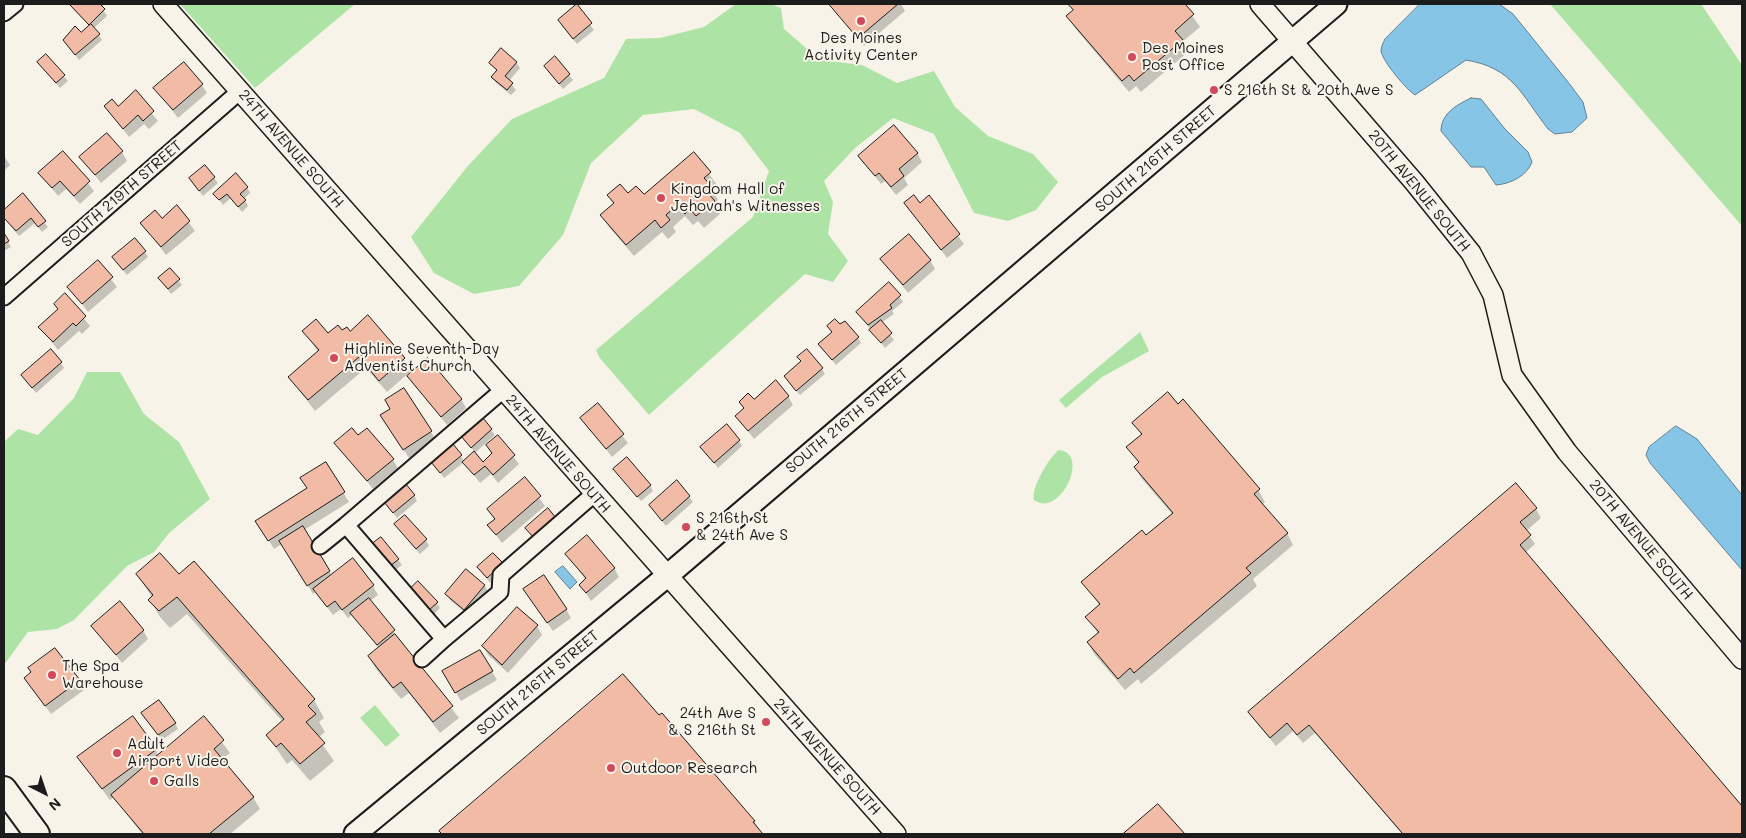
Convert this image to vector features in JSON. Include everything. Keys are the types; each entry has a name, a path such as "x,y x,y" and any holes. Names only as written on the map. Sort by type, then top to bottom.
{"main road":[{"name":"SOUTH 216TH STREET","path":"355,834 667,576 1336,4"},
{"path":"4,789 37,834"}],"street":[{"path":"4,13 15,4"},
{"name":"24TH AVENUE SOUTH","path":"163,4 896,834"},
{"name":"20TH AVENUE SOUTH","path":"1260,4 1414,182 1471,253 1493,295 1512,376 1567,452 1742,659"},
{"name":"SOUTH 219TH STREET","path":"4,296 240,91"},
{"path":"320,546 503,390"},
{"path":"422,658 500,592 501,575 594,494"},
{"path":"346,525 444,640"}],"green space":[{"path":"180,4 355,4 255,88"},
{"path":"736,4 771,4 781,8 784,29 820,60 862,65 897,83 934,71 955,107 988,136 1033,154 1058,182 1036,210 1008,221 974,213 934,134 893,118 855,148 824,181 833,202 828,234 848,261 833,282 805,274 649,415 599,357 596,350 753,217 769,171 740,133 694,109 643,115 591,163 563,235 519,286 474,294 434,273 411,237 467,167 512,119 604,78 626,39 660,38 704,27"},
{"path":"1550,4 1701,4 1742,65 1742,226"},
{"path":"1140,332 1149,351 1102,377 1066,408 1059,400"},
{"path":"87,372 120,372 144,414 179,442 210,499 169,533 154,552 127,566 74,620 57,629 28,632 4,665 4,442 18,429 38,435 74,398"},
{"path":"1059,450 1068,454 1072,462 1072,472 1068,483 1062,493 1053,501 1044,503 1034,500 1035,488 1042,473 1050,459"},
{"path":"375,705 400,735 386,747 360,718"}],"water":[{"path":"1420,4 1499,4 1513,14 1568,82 1583,102 1587,118 1572,132 1555,134 1548,129 1523,94 1505,76 1495,69 1466,60 1415,95 1395,75 1381,51 1385,39"},
{"path":"1471,98 1481,99 1505,129 1528,152 1532,162 1522,175 1507,183 1496,185 1484,167 1471,167 1441,131 1444,120 1450,111"},
{"path":"1676,426 1697,439 1742,495 1742,570 1650,463 1646,455 1649,447"},
{"path":"563,566 577,582 570,589 555,572"}],"building":[{"path":"100,4 105,9 89,25 70,5"},
{"path":"577,4 592,23 573,39 558,20"},
{"name":"Des Moines Activity Center","path":"829,4 898,4 858,38"},
{"name":"Des Moines Post Office","path":"1068,4 1185,4 1194,14 1175,31 1183,40 1134,81 1129,75 1122,81 1066,16 1073,10"},
{"path":"91,24 100,34 75,55 63,40 75,26 81,32"},
{"path":"501,48 517,62 505,76 513,83 507,90 491,77 497,70 489,63"},
{"path":"46,54 65,75 56,83 37,62"},
{"path":"555,56 570,74 559,84 544,66"},
{"path":"184,62 203,84 173,110 153,88"},
{"path":"136,90 154,111 143,121 138,115 123,129 104,106 112,99 118,106"},
{"path":"894,125 918,153 899,169 904,176 891,187 879,173 875,176 858,156"},
{"path":"107,133 123,151 95,175 79,157"},
{"path":"63,151 90,181 74,196 60,181 52,188 38,173"},
{"name":"Kingdom Hall of Jehovah's Witnesses","path":"694,152 711,172 704,178 713,188 707,192 715,201 696,216 690,209 685,214 677,205 666,215 670,220 661,228 655,220 626,245 600,215 614,203 607,195 620,184 628,193 636,186 644,194"},
{"path":"205,165 215,177 199,191 189,178"},
{"path":"236,173 248,187 240,194 246,200 238,207 227,194 219,200 213,194"},
{"path":"23,193 46,221 38,227 31,218 16,231 4,218 4,210"},
{"path":"914,195 920,203 929,195 960,234 941,250 904,203"},
{"path":"177,205 190,221 161,247 140,223 155,210 162,218"},
{"path":"4,233 9,241 4,244"},
{"path":"909,234 931,260 903,285 880,259"},
{"path":"135,238 146,251 123,270 112,257"},
{"path":"98,260 113,277 82,304 67,287"},
{"path":"170,268 180,279 168,289 158,278"},
{"path":"889,282 901,295 890,305 892,308 868,325 856,312"},
{"path":"65,293 86,316 76,326 73,323 53,342 38,327 58,309 54,304"},
{"name":"Highline Seventh-Day Adventist Church","path":"368,315 405,358 379,381 359,357 308,400 288,377 319,350 302,331 316,319 328,333 338,325 342,330 347,327 350,331"},
{"path":"835,319 840,324 845,321 859,337 832,360 818,344 832,332 827,326"},
{"path":"881,320 892,333 881,343 869,330"},
{"path":"51,349 62,362 32,388 21,375"},
{"path":"807,349 823,368 796,391 784,376 801,361 797,357"},
{"path":"428,358 462,399 441,417 407,376"},
{"path":"776,380 789,396 748,431 735,416 744,408 739,402 748,393 754,399"},
{"path":"404,388 432,431 403,450 380,415 390,409 385,400"},
{"path":"1168,392 1178,404 1183,399 1260,489 1254,494 1288,533 1246,568 1251,573 1134,673 1130,668 1118,679 1087,642 1099,632 1085,617 1100,604 1081,582 1142,530 1146,535 1173,513 1134,467 1139,462 1126,447 1142,434 1132,423"},
{"path":"598,403 624,434 606,449 580,418"},
{"path":"483,418 492,429 471,448 461,436"},
{"path":"727,424 740,440 714,463 700,447"},
{"path":"352,428 358,435 367,428 394,459 367,481 334,443"},
{"path":"498,435 515,455 493,475 485,466 474,475 462,462 474,451 483,462 492,453 486,445"},
{"path":"453,444 462,455 440,473 431,462"},
{"path":"627,457 651,485 637,497 613,469"},
{"path":"326,462 345,492 268,541 255,521 307,488 300,478"},
{"path":"525,477 541,496 496,535 487,525 495,519 487,509"},
{"path":"677,480 690,496 662,521 649,505"},
{"path":"405,483 415,495 393,513 384,502"},
{"path":"1516,483 1537,508 1520,522 1531,535 1520,545 1742,806 1742,834 1403,834 1309,725 1297,735 1287,723 1270,738 1248,712"},
{"path":"548,508 556,518 534,538 525,528"},
{"path":"405,515 427,539 416,549 394,524"},
{"path":"303,526 330,571 307,586 279,541"},
{"path":"587,535 615,568 586,593 579,585 586,578 565,554"},
{"path":"381,537 399,559 390,566 372,544"},
{"path":"160,553 179,574 194,561 315,699 308,706 316,714 306,722 325,743 300,764 281,743 276,747 266,735 284,719 177,597 159,611 148,600 153,595 136,574"},
{"path":"493,553 503,563 487,578 477,567"},
{"path":"353,558 374,585 342,610 335,601 327,607 313,589"},
{"path":"466,569 485,585 464,610 445,594"},
{"path":"544,575 567,609 547,623 523,589"},
{"path":"418,581 438,602 429,610 410,589"},
{"path":"369,598 395,630 377,645 350,613"},
{"path":"120,601 144,630 116,655 91,626"},
{"path":"517,607 538,625 502,665 482,646"},
{"path":"395,634 453,706 433,722 401,682 393,688 368,656"},
{"name":"The Spa Warehouse","path":"55,648 80,680 45,706 24,678 31,672 28,668"},
{"path":"480,650 493,671 455,693 442,671"},
{"name":"Outdoor Research","path":"623,674 659,715 662,713 755,821 753,822 763,834 442,834 439,831"},
{"path":"159,700 176,723 158,735 141,713"},
{"name":"Adult Airport Video","path":"133,716 157,749 102,789 77,757"},
{"path":"204,716 224,740 214,749 254,797 209,834 144,834 111,795"},
{"path":"1158,804 1185,834 1123,834"}],"place":[{"name":"Des Moines Activity Center","path":"861,21"},
{"name":"Des Moines Post Office","path":"1132,57"},
{"name":"S 216th St & 20th Ave S","path":"1214,90"},
{"name":"Kingdom Hall of Jehovah's Witnesses","path":"661,198"},
{"name":"Highline Seventh-Day Adventist Church","path":"334,358"},
{"name":"S 216th St & 24th Ave S","path":"686,527"},
{"name":"The Spa Warehouse","path":"52,675"},
{"name":"24th Ave S & S 216th St","path":"766,722"},
{"name":"Adult Airport Video","path":"117,753"},
{"name":"Outdoor Research","path":"611,768"},
{"name":"Galls","path":"154,781"}]}
